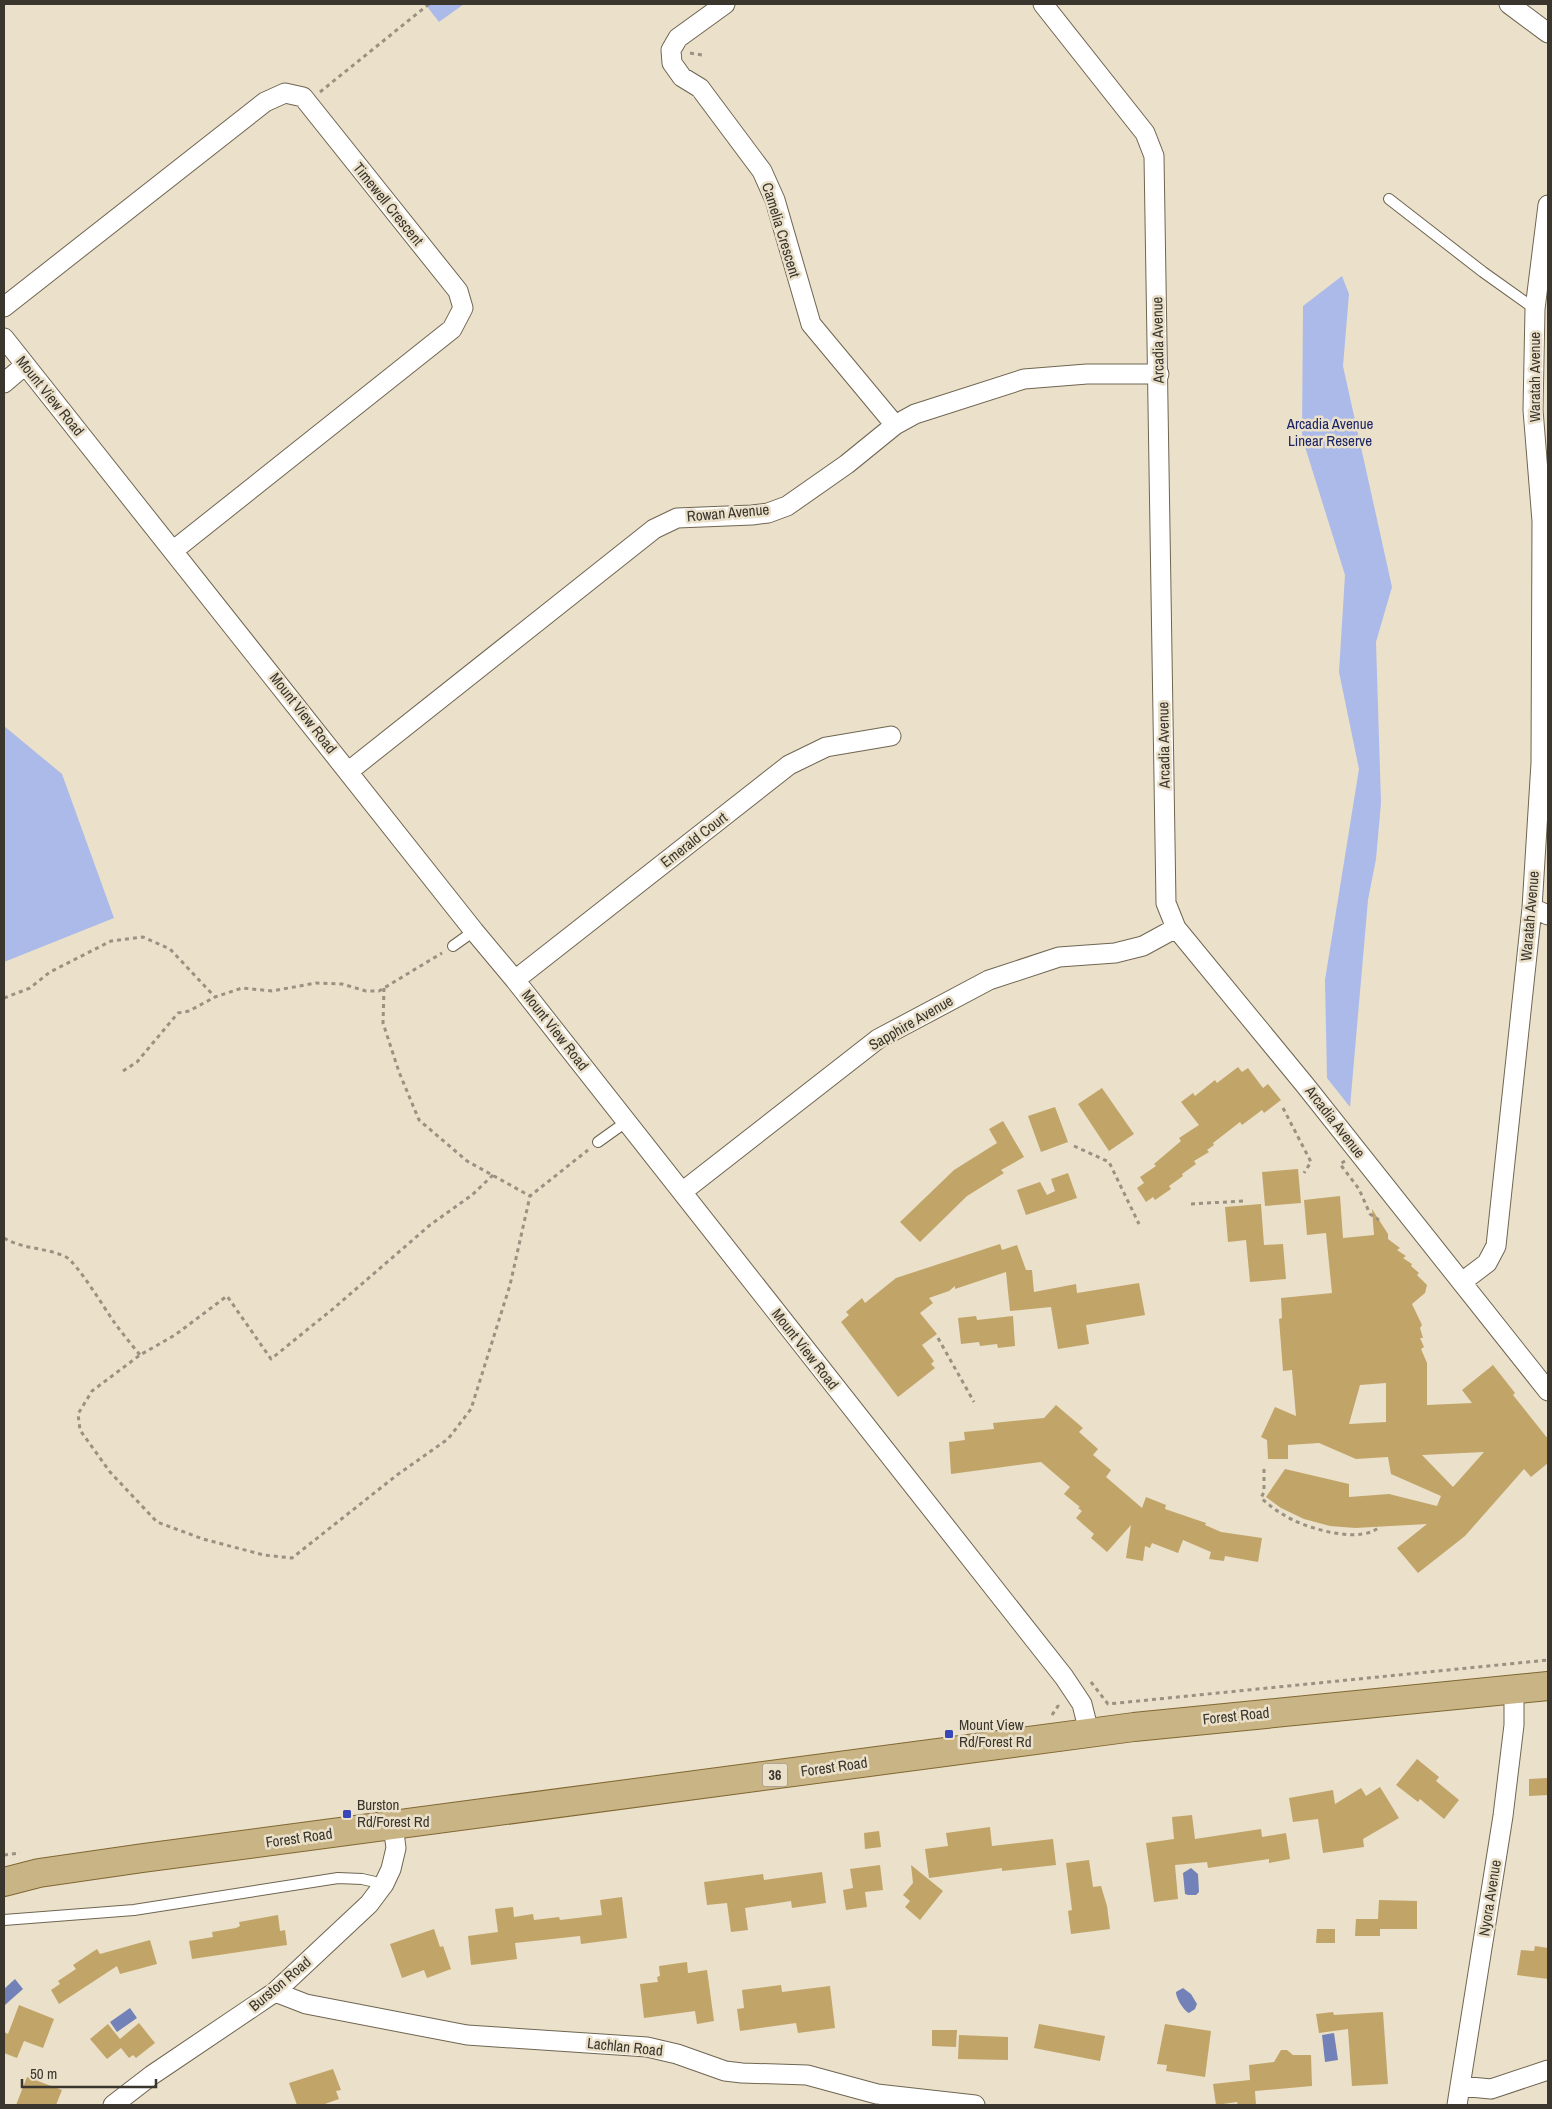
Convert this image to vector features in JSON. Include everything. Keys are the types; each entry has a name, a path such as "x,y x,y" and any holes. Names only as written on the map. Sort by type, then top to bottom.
{"main road":[{"name":"Forest Road","path":"4,1882 66,1869 1089,1732 1548,1686"}],"street":[{"name":"Camelia Crescent","path":"726,4 678,38 671,50 672,63 682,77 700,88 762,171 775,200 811,324 895,425"},
{"name":"Arcadia Avenue","path":"1043,4 1145,133 1154,156 1166,903 1176,928 1306,1085 1548,1391"},
{"path":"1509,4 1548,33"},
{"path":"4,307 265,102 284,93 303,97"},
{"name":"Timewell Crescent","path":"174,550 452,329 462,308 458,291 303,97"},
{"name":"Waratah Avenue","path":"1462,1282 1486,1263 1496,1246 1540,911 1545,521 1533,410 1535,309 1548,205"},
{"name":"Mount View Road","path":"4,338 174,550 474,931 515,980 1064,1678 1082,1704 1089,1732"},
{"path":"4,382 25,365"},
{"name":"Rowan Avenue","path":"349,771 654,528 677,518 752,515 787,506 847,464 895,425 915,414 1024,379 1087,374 1159,374"},
{"name":"Emerald Court","path":"515,980 789,765 826,747 891,736"},
{"name":"Sapphire Avenue","path":"682,1192 878,1039 989,980 1059,957 1115,953 1143,946 1176,928"},
{"name":"Nyora Avenue","path":"1457,2105 1503,1816 1514,1726 1514,1689"},
{"name":"Burston Road","path":"113,2105 275,1992 369,1904 384,1884 396,1855 393,1826"},
{"name":"Lachlan Road","path":"275,1992 306,2004 467,2035 647,2047 677,2054 725,2071 806,2074 877,2094 975,2105"},
{"path":"1460,2086 1484,2089 1499,2087 1548,2070"}],"lane":[{"path":"1389,199 1483,272 1535,309"},
{"path":"453,946 474,931"},
{"path":"598,1142 626,1122"},
{"path":"4,1920 134,1910 338,1878 362,1879 384,1884"}],"path":[{"path":"303,97 320,93 428,4"},
{"path":"4,998 30,988 50,972 111,941 143,937 170,949 215,997"},
{"path":"123,1071 137,1062 178,1013 189,1011 215,997 242,988 272,992 316,983 342,984 366,991 384,988 453,946"},
{"path":"384,988 383,1023 399,1072 420,1120 467,1161 530,1196"},
{"path":"1283,1108 1311,1162 1304,1173"},
{"path":"493,1175 472,1195 430,1225 334,1308 271,1359 227,1296 175,1335 140,1355 92,1391 78,1414 80,1430 110,1472 157,1522 203,1539 264,1555 292,1558 397,1475 448,1439 470,1409 510,1285 530,1196 598,1142"},
{"path":"1074,1146 1109,1162 1139,1224"},
{"path":"1345,1160 1340,1164 1359,1189 1370,1214 1379,1220"},
{"path":"1191,1204 1243,1201"},
{"path":"4,1238 30,1249 38,1248 66,1257 95,1292 115,1324 140,1355"},
{"path":"938,1338 974,1402"},
{"path":"1264,1469 1264,1492 1261,1498 1277,1512 1295,1522 1343,1534 1363,1535 1375,1532 1380,1526"},
{"path":"1108,1704 1548,1660"}],"green space":[{"path":"425,4 464,4 439,22"},
{"name":"Arcadia Avenue Linear Reserve","path":"1342,276 1349,294 1343,366 1392,587 1376,642 1381,803 1376,859 1368,900 1350,1107 1327,1078 1325,980 1359,769 1339,672 1345,575 1302,437 1303,306"},
{"path":"4,726 62,774 114,918 4,962"}],"shaded area":[{"path":"1191,1868 1198,1874 1199,1892 1196,1895 1185,1894 1183,1873"},
{"path":"15,1979 23,1989 5,2005 4,1989"},
{"path":"1183,1988 1191,1994 1197,2004 1195,2009 1189,2013 1176,1995 1176,1992"},
{"path":"130,2008 137,2018 117,2032 110,2022"},
{"path":"1334,2033 1338,2060 1325,2062 1322,2035"}],"building":[{"path":"1238,1067 1242,1072 1248,1068 1263,1088 1268,1084 1281,1100 1264,1113 1262,1110 1242,1125 1240,1122 1213,1143 1214,1145 1207,1150 1209,1152 1194,1161 1196,1164 1169,1186 1171,1189 1155,1200 1153,1197 1146,1202 1137,1188 1144,1183 1140,1177 1156,1166 1154,1164 1181,1141 1179,1138 1199,1125 1181,1102 1193,1093 1195,1096 1215,1080 1217,1083"},
{"path":"1102,1088 1134,1134 1109,1151 1078,1104"},
{"path":"1055,1107 1068,1142 1041,1152 1028,1116"},
{"path":"1003,1121 1024,1157 1001,1170 1004,1173 967,1196 920,1242 900,1222 954,1170 997,1143 989,1129"},
{"path":"1298,1169 1301,1203 1265,1206 1262,1172"},
{"path":"1068,1173 1077,1198 1026,1215 1017,1190 1040,1182 1047,1195 1055,1191 1051,1179"},
{"path":"1340,1196 1343,1238 1374,1235 1372,1209 1388,1234 1388,1239 1400,1248 1397,1250 1406,1256 1403,1258 1412,1264 1411,1266 1419,1273 1417,1275 1427,1285 1425,1293 1412,1304 1422,1325 1420,1328 1423,1338 1420,1338 1424,1347 1421,1349 1427,1363 1427,1405 1472,1403 1462,1390 1493,1365 1515,1393 1513,1395 1548,1439 1548,1463 1531,1477 1524,1469 1465,1536 1418,1573 1397,1548 1427,1524 1355,1528 1330,1526 1304,1519 1281,1508 1266,1497 1285,1469 1349,1484 1349,1497 1389,1494 1437,1506 1441,1496 1391,1474 1388,1457 1356,1459 1319,1443 1288,1445 1288,1459 1268,1459 1267,1440 1261,1437 1275,1407 1296,1416 1292,1370 1283,1371 1279,1319 1282,1318 1281,1298 1332,1293 1326,1233 1307,1235 1304,1200","holes":["1386,1383 1386,1422 1349,1424 1360,1385","1484,1452 1453,1487 1422,1455"]},
{"path":"1261,1204 1264,1245 1283,1244 1286,1279 1250,1282 1246,1240 1228,1242 1225,1207"},
{"path":"1000,1244 1002,1250 1017,1245 1026,1270 1032,1270 1034,1292 1076,1284 1077,1293 1139,1283 1145,1315 1086,1325 1089,1344 1058,1349 1051,1307 1010,1311 1006,1272 955,1289 955,1286 949,1291 929,1298 933,1303 920,1313 937,1334 922,1345 934,1361 931,1364 935,1368 898,1397 841,1322 849,1315 846,1312 862,1298 865,1303 896,1278"},
{"path":"976,1316 977,1320 1013,1316 1015,1346 998,1348 997,1344 980,1346 979,1342 961,1344 958,1318"},
{"path":"1056,1405 1083,1428 1079,1432 1098,1449 1093,1455 1111,1470 1106,1477 1142,1508 1146,1497 1166,1505 1165,1509 1206,1523 1205,1525 1221,1532 1262,1538 1258,1562 1225,1556 1224,1561 1209,1559 1211,1552 1183,1540 1178,1553 1152,1543 1150,1548 1145,1546 1143,1561 1126,1558 1131,1525 1107,1552 1091,1538 1094,1534 1076,1518 1082,1511 1078,1508 1080,1507 1064,1494 1070,1487 1041,1462 951,1474 949,1442 965,1440 964,1432 994,1429 993,1423 1044,1418"},
{"path":"1417,1759 1439,1777 1436,1781 1459,1800 1444,1819 1420,1799 1418,1802 1396,1785"},
{"path":"1548,1778 1548,1795 1529,1796 1529,1779"},
{"path":"1380,1787 1399,1818 1363,1839 1364,1847 1323,1853 1318,1819 1293,1822 1289,1798 1333,1790 1335,1804 1361,1788 1366,1796"},
{"path":"1192,1815 1195,1839 1261,1829 1262,1837 1286,1833 1290,1859 1269,1863 1269,1859 1208,1868 1207,1862 1175,1865 1178,1899 1154,1902 1146,1843 1174,1839 1172,1817"},
{"path":"990,1827 992,1846 1053,1839 1056,1865 1002,1871 1002,1868 929,1878 925,1849 948,1846 946,1833"},
{"path":"879,1831 881,1847 865,1849 864,1833"},
{"path":"1089,1860 1093,1887 1101,1886 1107,1906 1110,1929 1071,1934 1068,1911 1072,1910 1066,1863"},
{"path":"880,1865 883,1890 865,1892 867,1907 846,1910 843,1890 853,1888 850,1869"},
{"path":"911,1865 943,1891 920,1920 905,1907 910,1901 903,1895 913,1883"},
{"path":"822,1872 826,1903 792,1908 791,1901 745,1908 748,1930 731,1932 727,1903 707,1905 704,1882 763,1874 764,1880"},
{"path":"622,1897 627,1938 581,1944 580,1936 515,1943 517,1959 471,1965 468,1936 498,1932 495,1909 513,1907 514,1917 533,1914 534,1920 559,1917 560,1920 602,1915 600,1900"},
{"path":"1379,1900 1417,1901 1417,1929 1380,1929 1380,1936 1355,1936 1356,1919 1378,1919"},
{"path":"278,1915 280,1931 285,1930 287,1945 192,1959 189,1941 213,1937 212,1932 236,1928 240,1926 239,1922"},
{"path":"434,1929 440,1947 443,1946 451,1969 427,1978 424,1970 402,1978 390,1944"},
{"path":"1317,1929 1335,1929 1335,1943 1316,1943"},
{"path":"150,1940 157,1964 120,1974 117,1966 59,2004 51,1990 60,1984 58,1981 76,1969 73,1965 97,1949 100,1954"},
{"path":"1535,1946 1548,1948 1548,1979 1517,1975 1521,1950 1534,1951"},
{"path":"687,1962 688,1973 707,1970 714,2021 697,2024 695,2011 644,2018 640,1984 658,1982 657,1977 660,1976 659,1966"},
{"path":"781,1985 782,1992 830,1986 835,2028 798,2033 796,2023 740,2031 737,2009 744,2008 742,1990"},
{"path":"19,2005 54,2019 43,2048 24,2041 17,2058 4,2053 4,2032 8,2034"},
{"path":"1333,2012 1334,2015 1383,2012 1388,2084 1352,2086 1348,2029 1319,2033 1316,2014"},
{"path":"139,2023 155,2043 136,2058 133,2055 129,2058 121,2048 107,2059 90,2039 108,2024 120,2039"},
{"path":"1039,2024 1105,2036 1100,2061 1034,2048"},
{"path":"1165,2024 1211,2031 1205,2077 1166,2071 1167,2065 1157,2064"},
{"path":"932,2030 957,2030 956,2047 932,2046"},
{"path":"959,2035 1008,2037 1008,2060 958,2059"},
{"path":"1281,2050 1287,2050 1293,2055 1311,2055 1312,2086 1255,2091 1256,2105 1238,2105 1237,2102 1216,2105 1213,2084 1250,2080 1249,2065 1274,2062"},
{"path":"333,2069 341,2090 336,2091 339,2099 322,2105 297,2105 289,2083"},
{"path":"27,2077 62,2090 56,2105 16,2105"}],"place":[{"name":"Mount View Rd/Forest Rd","path":"949,1734"},
{"name":"Burston Rd/Forest Rd","path":"347,1814"}]}
